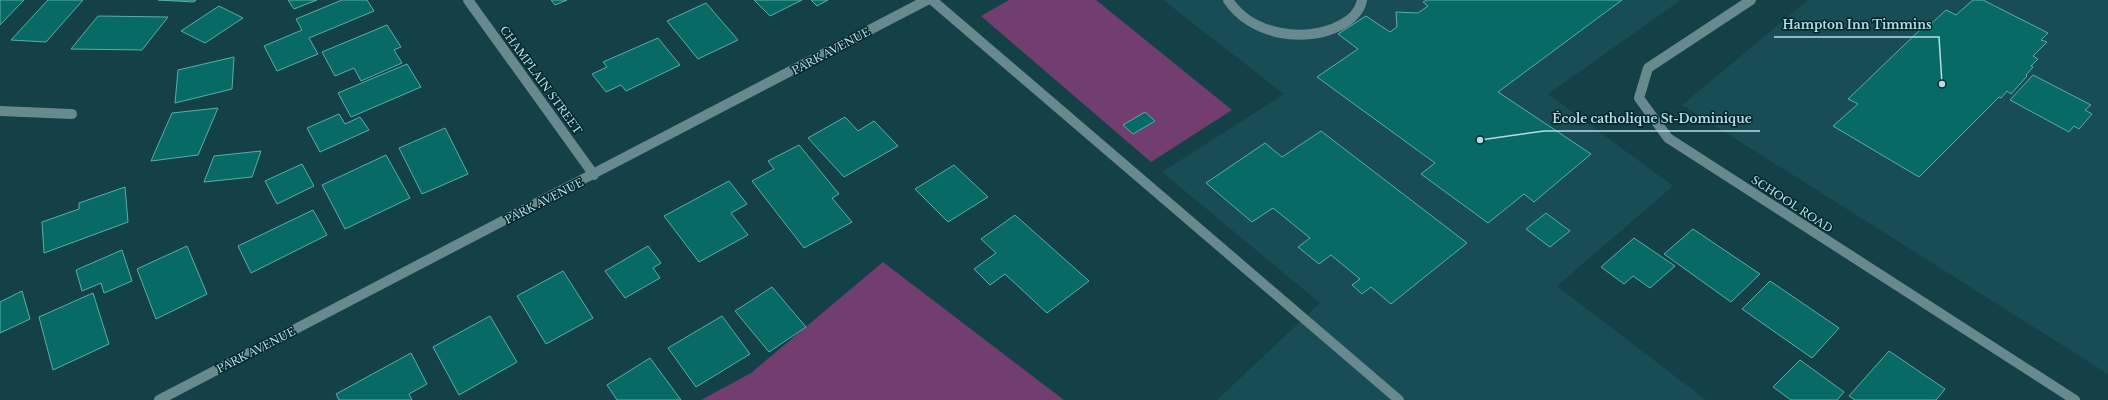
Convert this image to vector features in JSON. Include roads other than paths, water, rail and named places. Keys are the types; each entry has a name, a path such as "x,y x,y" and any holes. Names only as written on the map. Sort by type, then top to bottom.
{"street":[{"name":"CHAMPLAIN STREET","path":"468,0 594,175"},
{"name":"PARK AVENUE","path":"159,400 594,175 927,0"},
{"path":"932,0 1399,400"},
{"path":"1228,0 1244,18 1265,29 1289,34 1314,34 1335,29 1352,18 1361,5 1362,0"},
{"name":"SCHOOL ROAD","path":"1751,0 1648,68 1639,98 1668,138 2075,400"},
{"path":"0,111 72,114"}],"place":[{"name":"Hampton Inn Timmins","path":"1942,84"},
{"name":"École catholique St-Dominique","path":"1480,140"}]}
